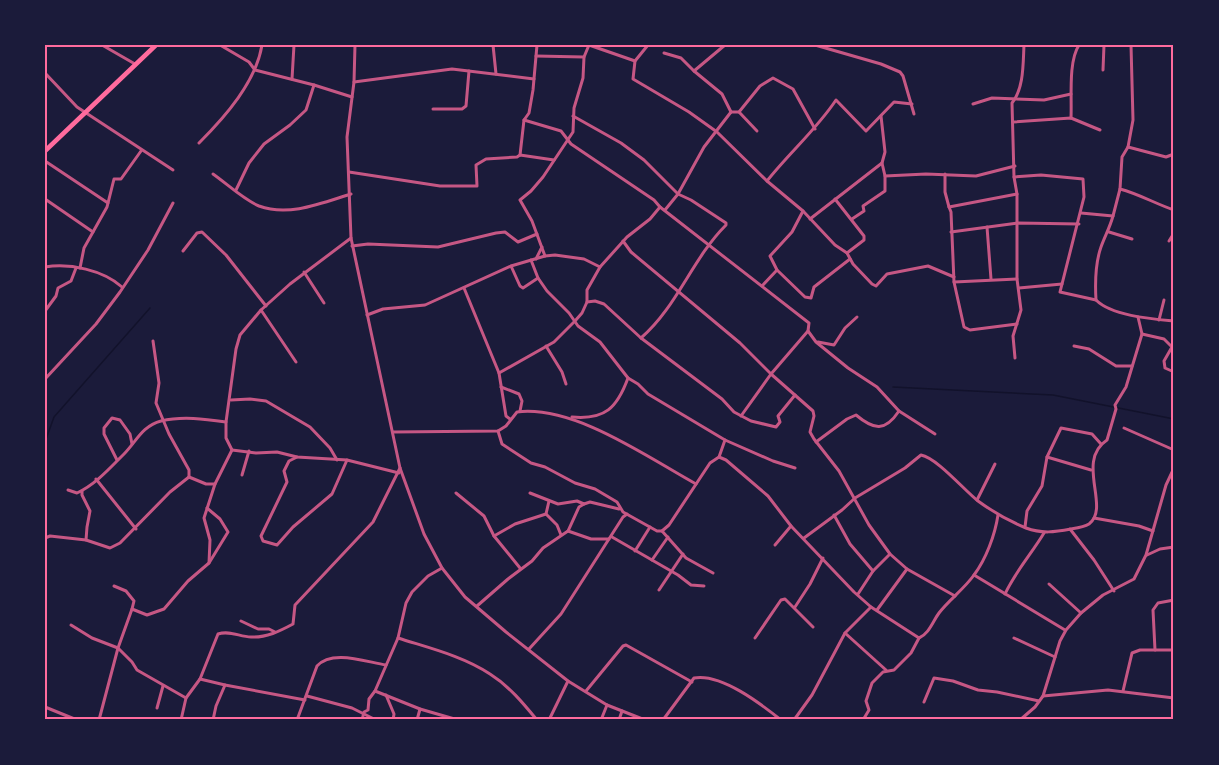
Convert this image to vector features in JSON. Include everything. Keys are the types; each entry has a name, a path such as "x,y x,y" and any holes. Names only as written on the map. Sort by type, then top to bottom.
{"main road":[{"path":"45,151 156,45"}],"street":[{"path":"102,45 135,64"},
{"path":"220,45 249,62 255,70 352,97"},
{"path":"200,143 237,98 255,70 262,45"},
{"path":"292,80 294,45"},
{"path":"361,45 355,45 354,82 347,136 352,246 400,470 424,534 442,568 465,597 568,681 607,705 645,720"},
{"path":"493,45 496,75"},
{"path":"520,155 524,120 529,113 537,45"},
{"path":"545,256 520,200 531,191 564,147 575,127 574,108 583,78 584,57 589,45 635,61"},
{"path":"648,45 635,61 633,79 689,112 717,132 767,181 803,211 835,244 848,253 856,268 875,286 887,274 928,266 954,277"},
{"path":"694,71 724,45"},
{"path":"815,45 830,47 900,72 914,114"},
{"path":"1015,358 1013,336 1021,310 1017,279 1018,223 1012,103 1016,98 1023,71 1024,45"},
{"path":"1071,118 1072,70 1079,45"},
{"path":"1103,70 1104,45"},
{"path":"1096,300 1096,269 1101,246 1109,232 1120,189 1122,157 1128,147 1133,120 1131,45"},
{"path":"664,53 681,58 722,94 731,112"},
{"path":"536,56 584,57"},
{"path":"354,82 452,69 534,79"},
{"path":"433,109 462,109 466,106 469,70"},
{"path":"45,73 77,107 173,170"},
{"path":"739,112 760,86 773,78 793,89 815,129"},
{"path":"236,190 249,163 264,144 301,116 310,100 314,85"},
{"path":"973,104 992,98 1044,100 1071,94"},
{"path":"767,181 786,156 815,129 836,100 866,131 894,102 912,104"},
{"path":"665,210 678,194 704,147 731,112"},
{"path":"731,112 739,112 757,131"},
{"path":"529,113 533,122"},
{"path":"852,219 864,211 863,206 885,191 882,163 885,152 881,115"},
{"path":"573,116 621,143 644,160 678,194 726,223 708,243 680,292 661,316 657,325 641,338"},
{"path":"1013,123 1071,118 1100,130"},
{"path":"524,120 561,131 571,144 654,200 809,322 808,331 771,374 741,416"},
{"path":"564,147 571,144"},
{"path":"1128,147 1166,157 1174,154"},
{"path":"45,311 50,300 56,296 58,288 70,281 78,268 84,248 108,203 114,179 121,179 141,151"},
{"path":"348,172 440,186 477,186 476,165 480,161 520,155 554,160"},
{"path":"45,162 108,203"},
{"path":"810,219 882,163"},
{"path":"885,176 945,174 976,176 1015,166"},
{"path":"213,174 260,206 285,210 306,208 351,194"},
{"path":"945,174 945,192 951,212 954,282 964,327 970,330 1017,324"},
{"path":"1014,177 1041,175 1083,178 1084,197 1079,224 1060,292 1096,300 1102,306 1138,317 1174,321"},
{"path":"1120,189 1174,210"},
{"path":"949,207 1017,194"},
{"path":"45,198 93,232"},
{"path":"835,199 864,236 864,240 848,253"},
{"path":"45,379 96,324 123,287 148,250 173,203"},
{"path":"499,373 546,346 575,321 582,313 587,302 587,290 600,267 623,241 650,219 660,207"},
{"path":"803,211 792,232 770,256 777,270 805,297 811,298 814,287 850,259"},
{"path":"1081,213 1113,216"},
{"path":"951,232 1018,223 1079,224"},
{"path":"987,227 991,280"},
{"path":"183,251 197,233 202,232 226,255 266,306"},
{"path":"352,246 368,244 438,247 505,232 518,242 537,234"},
{"path":"1109,232 1132,239"},
{"path":"1169,241 1174,233"},
{"path":"232,450 226,438 226,422 231,400 231,376 240,335 261,310 304,272 351,238"},
{"path":"623,241 631,252 740,343 813,411 810,432 839,471 869,525 890,554 908,569 955,596"},
{"path":"536,259 542,247"},
{"path":"367,315 383,309 425,305 511,266 545,256 584,258 600,267"},
{"path":"531,260 538,278 547,291 585,332 600,342 628,378 648,394 725,440 772,461 795,468"},
{"path":"511,266 523,288 538,278"},
{"path":"45,267 78,268 110,277 123,287"},
{"path":"762,286 777,270"},
{"path":"304,272 324,303"},
{"path":"954,282 1017,279"},
{"path":"1019,288 1063,284"},
{"path":"464,288 499,373 506,416 510,419"},
{"path":"587,290 593,301"},
{"path":"1159,320 1164,300"},
{"path":"587,302 604,304 641,338 741,416 751,421 776,427 780,422 777,416 795,394"},
{"path":"261,310 296,362"},
{"path":"816,342 834,345 845,328 857,317"},
{"path":"804,538 855,498 905,468 921,455 933,461 977,500 998,515 1025,527 1044,533 1088,525 1094,519 1096,510 1091,470 1101,444 1107,440 1116,410 1115,405 1126,387 1142,334 1138,317"},
{"path":"808,331 816,342 848,368 877,387 898,411 935,434"},
{"path":"1142,334 1164,339 1173,346 1164,361 1165,368 1174,372"},
{"path":"153,341 159,383 156,403 162,421 189,470 189,477"},
{"path":"546,346 562,372 566,384"},
{"path":"1074,346 1089,349 1116,366 1132,366"},
{"path":"567,417 589,419 609,411 618,400 628,378"},
{"path":"501,387 519,394 522,400 520,412"},
{"path":"231,400 266,401 310,427 337,459"},
{"path":"816,442 856,415 866,423 878,427 890,423 898,411"},
{"path":"393,432 498,431 520,412 548,412 567,417 610,436 696,484"},
{"path":"117,460 104,434 112,418 120,420 130,434 132,444"},
{"path":"68,490 77,493 82,491 117,460 141,432 162,421 194,418 226,422"},
{"path":"1025,527 1027,511 1042,486 1047,457 1061,428 1092,434 1101,444"},
{"path":"1124,428 1174,450"},
{"path":"498,431 502,444 531,463 545,466 575,483 595,489 617,502 625,514"},
{"path":"662,531 669,525 710,463 719,457 725,440"},
{"path":"232,450 277,452 297,457 347,460 400,470"},
{"path":"209,563 210,540 204,518 215,484 232,450"},
{"path":"242,475 249,451"},
{"path":"297,457 289,461 285,471 287,482 261,536 263,541 277,544 293,527 332,494 347,460"},
{"path":"719,457 726,460 768,496 791,526 857,595 871,607 919,638"},
{"path":"1047,457 1091,470"},
{"path":"977,500 995,464"},
{"path":"1020,720 1035,707 1043,696 1054,657 1066,630 1081,613 1103,595 1134,579 1146,555 1166,485 1174,468"},
{"path":"181,720 186,698 200,679 218,634 230,633 252,637 277,633 293,624 295,605 373,522 400,470"},
{"path":"189,477 206,484 215,484"},
{"path":"45,538 50,536 86,540 110,548 120,543 136,529 170,492 189,477"},
{"path":"96,479 136,529"},
{"path":"82,491 90,511 86,540"},
{"path":"456,493 480,511 494,536 520,568"},
{"path":"530,493 558,504 577,501 584,504"},
{"path":"546,514 549,501"},
{"path":"477,607 520,568 532,561 543,548 568,531 579,507 590,502 618,508 657,531 662,531 692,563 713,573"},
{"path":"132,609 147,615 159,612 188,581 209,563 228,532 220,519 207,508"},
{"path":"494,536 515,524 546,514"},
{"path":"546,514 557,525 561,535"},
{"path":"529,649 561,614 625,514"},
{"path":"834,515 850,544 873,571"},
{"path":"863,720 869,710 866,701 872,682 883,672 894,670 911,653 919,638 924,636 939,613 974,575 985,556 997,525 998,515"},
{"path":"1094,519 1139,526 1153,531"},
{"path":"775,545 791,526"},
{"path":"635,551 650,527"},
{"path":"1070,529 1114,591"},
{"path":"568,531 591,540 610,538 686,579 691,585 704,586"},
{"path":"1005,594 1014,574 1044,533"},
{"path":"652,561 668,537"},
{"path":"1146,555 1160,549 1174,547"},
{"path":"659,590 683,554"},
{"path":"857,595 873,571 890,554"},
{"path":"795,607 823,558"},
{"path":"362,720 364,712 368,710 369,699 375,691 398,638 406,603 412,592 428,576 442,568"},
{"path":"877,610 908,569"},
{"path":"974,575 1066,630"},
{"path":"1049,584 1081,613"},
{"path":"99,720 118,648 134,601 126,591 114,586"},
{"path":"755,638 781,600 785,599 813,627"},
{"path":"1155,650 1153,610 1158,603 1174,600"},
{"path":"794,720 812,695 845,633 871,607"},
{"path":"241,621 258,629 269,629 277,633"},
{"path":"71,625 92,638 118,648 137,670 186,698"},
{"path":"845,633 887,671"},
{"path":"398,638 465,660 491,674 518,697 537,720"},
{"path":"1014,638 1054,657"},
{"path":"586,692 626,645 692,682"},
{"path":"1123,691 1132,654 1140,650 1174,650"},
{"path":"297,720 317,666 322,661 338,657 386,665"},
{"path":"663,720 694,678 711,679 756,700 781,720"},
{"path":"924,702 934,678 953,681 978,690 1039,701"},
{"path":"200,679 306,698 364,712 376,720"},
{"path":"549,720 568,681"},
{"path":"213,720 225,685"},
{"path":"157,708 162,686"},
{"path":"1043,696 1108,690 1174,698"},
{"path":"375,691 420,709 459,720"},
{"path":"386,695 394,714 393,720"},
{"path":"601,720 607,705"},
{"path":"45,707 77,720"},
{"path":"417,720 420,709"},
{"path":"619,720 622,711"}],"waterway":[{"path":"45,442 54,417 150,308"},
{"path":"893,387 1053,395 1174,419"}]}
